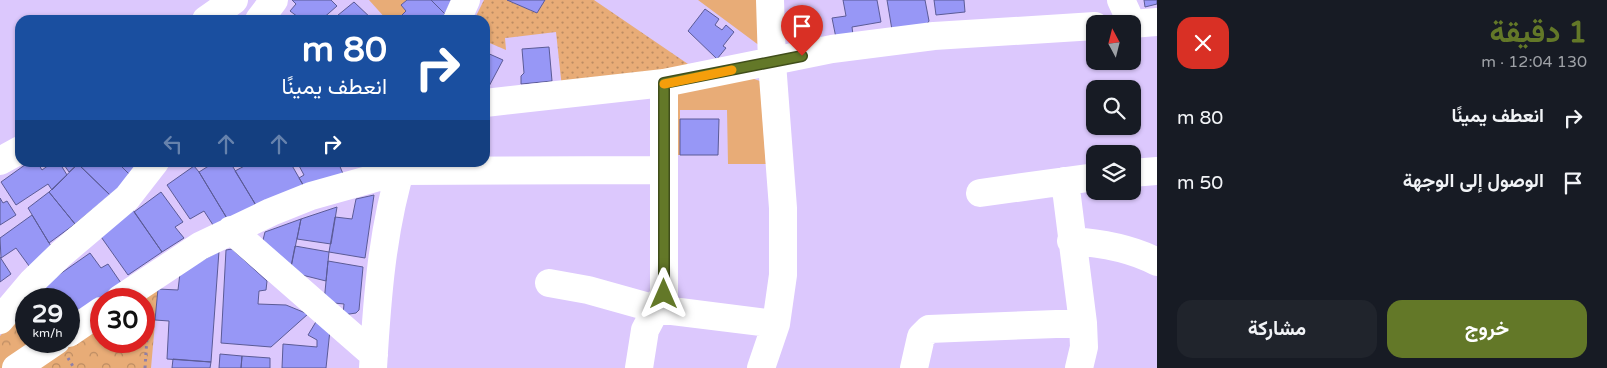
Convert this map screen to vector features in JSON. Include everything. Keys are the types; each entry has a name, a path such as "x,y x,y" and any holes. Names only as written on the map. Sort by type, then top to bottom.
{"street":[{"path":"213,15 234,0"},
{"path":"459,15 466,0"},
{"path":"761,368 776,324 783,275 783,208 772,63 770,0"},
{"path":"1120,0 1128,15"},
{"path":"1141,23 1157,22"},
{"path":"490,102 664,83 772,63 832,49 934,36 1086,27"},
{"path":"639,368 645,330 664,294 664,83"},
{"path":"0,161 15,153"},
{"path":"0,320 32,282 61,254 127,198 151,167"},
{"path":"137,288 200,246 231,230 312,196 402,167 664,170"},
{"path":"374,361 381,276 389,221 402,167"},
{"path":"1141,172 1157,171"},
{"path":"980,193 1086,178"},
{"path":"1065,181 1071,241 1083,323 1084,347 1079,368"},
{"path":"231,230 374,361"},
{"path":"1071,241 1100,242 1147,256 1157,262"},
{"path":"549,283 588,290 656,309 776,324"},
{"path":"914,368 921,337 929,329 1083,323"},
{"path":"16,368 38,353"}],"path":[{"path":"144,368 152,278"}],"green space":[{"path":"369,0 407,0 401,5 406,11 402,15 382,15"},
{"path":"484,0 507,0 537,13 545,0 594,0 688,64 688,71 562,88 556,32 505,38 506,50 490,43 490,15 476,15"},
{"path":"698,0 760,0 760,46"},
{"path":"751,78 760,81 766,164 728,164 727,110 680,110 680,155 671,155 671,93"},
{"path":"158,289 155,323 155,291"},
{"path":"15,320 15,353 80,353 80,336 90,332 90,353 152,353 151,368 0,368 0,336"}],"building":[{"path":"292,0 331,0 337,6 327,15 295,15 290,11 296,4"},
{"path":"407,0 431,0 445,14 402,15 406,11 401,5"},
{"path":"431,0 452,0 445,14"},
{"path":"507,0 545,0 537,13"},
{"path":"843,0 877,0 881,22 852,27 853,35 836,38 832,18 846,16"},
{"path":"887,0 925,0 929,21 925,27 892,30"},
{"path":"934,0 964,0 965,12 936,15"},
{"path":"1144,0 1157,0 1157,4 1145,7"},
{"path":"354,2 368,15 338,15"},
{"path":"705,9 719,19 715,25 722,30 726,25 734,32 723,46 726,48 717,59 688,31"},
{"path":"549,47 552,81 521,84 521,76 524,73 522,49"},
{"path":"490,54 503,60 490,84"},
{"path":"680,119 719,119 718,155 680,155"},
{"path":"22,167 40,167 42,170 46,167 62,167 67,175 52,190 48,184 16,205 1,182"},
{"path":"66,167 74,167 69,172"},
{"path":"75,167 81,167 110,195 75,224 49,192"},
{"path":"81,167 122,167 132,177 110,195"},
{"path":"122,167 139,167 132,177"},
{"path":"195,167 228,220 213,225 204,211 190,219 167,185"},
{"path":"207,167 233,167 257,207 228,220 199,172"},
{"path":"243,167 293,167 306,190 257,207 235,171"},
{"path":"300,167 340,167 344,176 306,190 299,178 304,175"},
{"path":"49,192 75,224 49,243 28,208"},
{"path":"161,192 183,222 175,227 184,238 162,252 134,212"},
{"path":"374,195 365,258 329,252 335,217 352,219 356,199"},
{"path":"0,198 3,203 7,201 16,215 0,225"},
{"path":"131,207 162,252 128,275 99,234"},
{"path":"337,207 331,244 297,239 301,219"},
{"path":"32,215 54,251 32,270 16,248 1,258 0,238"},
{"path":"301,219 290,272 261,248 265,232"},
{"path":"295,246 329,252 326,281 290,272"},
{"path":"232,249 267,281 266,290 259,291 258,304 286,305 308,314 271,347 221,343 226,250"},
{"path":"219,251 211,362 167,359 169,321 155,320 158,289 178,290 180,273"},
{"path":"90,253 101,268 108,264 121,283 114,288 90,288 90,305 80,312 80,288 40,288"},
{"path":"0,257 11,274 0,282"},
{"path":"328,261 363,267 359,310 356,313 343,315 344,304 324,302"},
{"path":"317,320 330,330 326,368 282,368 283,344 317,347 317,340 308,335"},
{"path":"220,354 242,356 241,368 219,368"},
{"path":"242,356 270,358 270,368 241,368"},
{"path":"173,359 211,362 210,368 172,368"}],"slow traffic":[{"path":"664,84 732,70"}],"route":[{"path":"664,294 664,83 802,56"}]}
